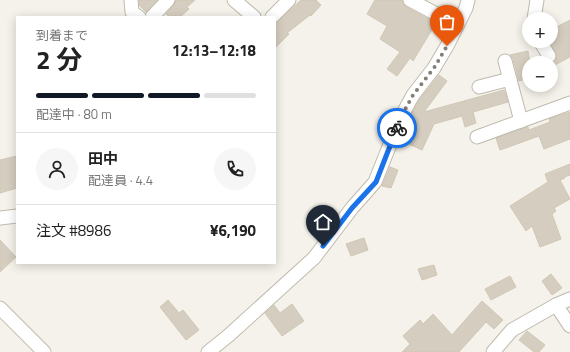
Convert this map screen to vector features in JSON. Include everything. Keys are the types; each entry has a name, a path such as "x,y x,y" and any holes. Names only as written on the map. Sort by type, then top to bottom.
{"street":[{"path":"130,0 132,12 138,16"},
{"path":"153,16 168,0"},
{"path":"234,0 253,16"},
{"path":"273,16 289,0"},
{"path":"410,0 457,25"},
{"path":"208,352 228,336 314,258 352,208 376,182 401,117 413,95 434,68 466,8 468,0"},
{"path":"535,12 537,0"},
{"path":"544,48 549,56"},
{"path":"505,61 521,121"},
{"path":"479,87 510,79"},
{"path":"477,137 570,103"},
{"path":"0,218 16,216"},
{"path":"492,352 512,330 556,305 570,299"},
{"path":"556,305 570,326"},
{"path":"0,308 44,352"}],"building":[{"path":"139,0 157,0 146,12 139,5"},
{"path":"176,0 195,0 187,7 189,9 181,16 169,16 166,14 174,5"},
{"path":"301,0 316,0 321,5 311,16 310,15 287,33 289,34 276,47 276,23"},
{"path":"375,0 402,0 406,7 436,23 413,61 410,58 397,76 387,69 400,52 380,39 387,26 367,14"},
{"path":"570,20 570,57 558,63 558,56 553,48 558,48 558,26"},
{"path":"528,51 529,56 522,56 522,80 519,81 513,59 510,55"},
{"path":"439,75 447,81 424,112 504,90 508,102 473,112 476,123 465,127 462,116 434,124 422,150 400,140 408,120 420,99"},
{"path":"570,112 570,139 544,149 539,136 500,150 496,138 528,127 529,130 550,122 549,119"},
{"path":"16,156 16,188 0,193 0,160"},
{"path":"570,164 570,175 560,180 570,199 554,208 556,211 552,214 561,239 540,247 532,226 526,231 510,206 548,182 545,174"},
{"path":"390,167 398,170 391,188 382,186"},
{"path":"364,238 368,250 351,256 346,244"},
{"path":"0,240 16,257 0,272"},
{"path":"434,265 437,275 422,280 418,269"},
{"path":"551,274 562,288 552,295 542,281"},
{"path":"510,276 516,287 491,300 485,289"},
{"path":"168,300 179,313 183,310 199,330 186,340 160,307"},
{"path":"482,301 503,320 494,329 486,322 459,352 402,352 410,344 403,336 420,320 423,324 433,314 452,335"},
{"path":"292,304 304,321 282,336 265,313 274,305 280,313"},
{"path":"527,331 545,345 539,352 534,352 519,340"}],"way so far":[{"path":"397,128 413,95 434,68 447,46"}],"route":[{"path":"323,246 352,208 376,182 397,128"}]}
